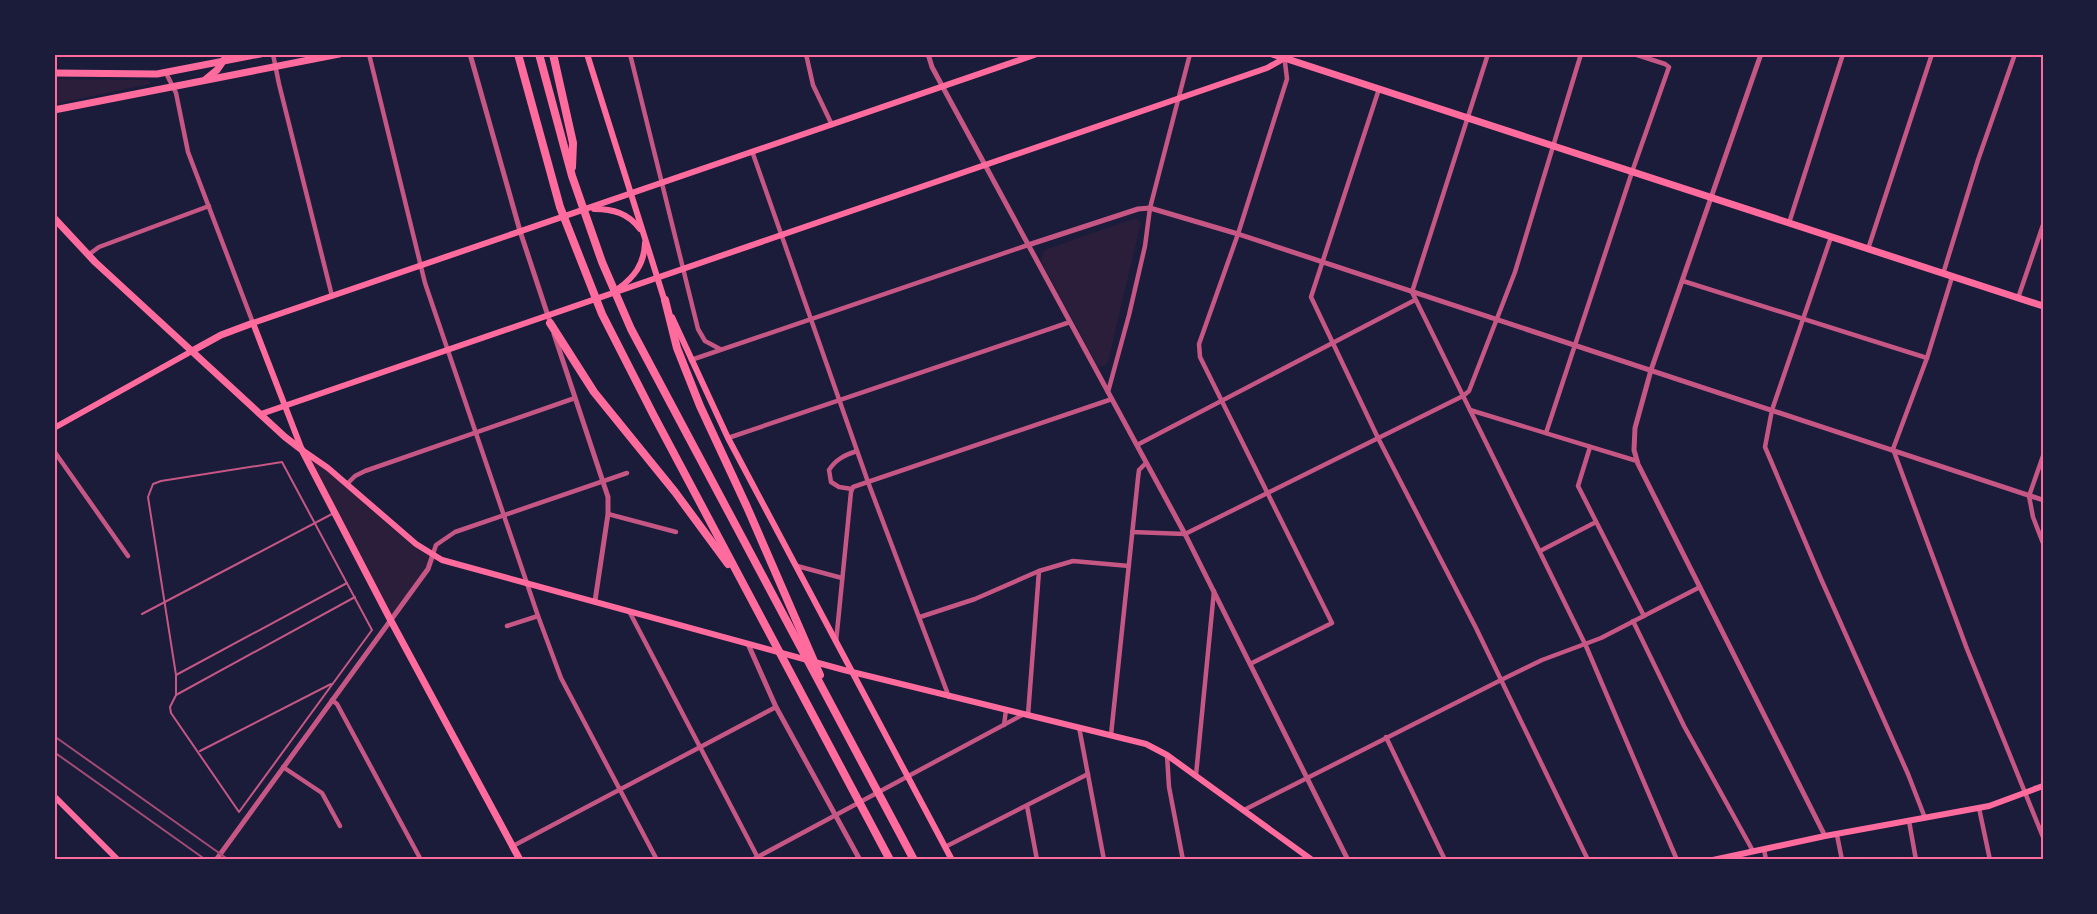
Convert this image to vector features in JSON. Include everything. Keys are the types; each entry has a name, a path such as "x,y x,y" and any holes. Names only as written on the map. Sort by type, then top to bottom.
{"highway":[{"path":"518,54 554,186 591,288 627,365 890,860"},
{"path":"538,54 572,177 602,262 636,339 914,860"},
{"path":"553,54 573,142 572,177"},
{"path":"665,300 677,348 700,406 747,507 844,730"},
{"path":"549,319 594,392 675,492 746,589"}],"main road":[{"path":"54,74 144,75 166,73 226,58 260,54"},
{"path":"54,110 339,54"},
{"path":"587,54 657,277 691,360 728,438 836,642 847,671 952,860"},
{"path":"54,428 221,335 1037,54"},
{"path":"1272,54 1284,56 2043,306"},
{"path":"261,414 447,350 549,319 569,308 642,282 1267,68 1284,56"},
{"path":"201,82 218,70 226,58"},
{"path":"587,209 616,211 632,220 644,236 644,254 638,270 611,293"},
{"path":"54,218 88,255 261,414 416,544 442,560 847,671 1146,744 1167,754 1312,860"},
{"path":"253,323 302,450 520,860"},
{"path":"1713,860 1825,836 1979,808 2043,786"},
{"path":"54,796 118,860"}],"street":[{"path":"273,54 272,68 332,296"},
{"path":"369,54 420,266 538,616 561,678 657,860"},
{"path":"470,54 520,231 608,497 608,514 595,602"},
{"path":"630,54 682,269 701,337 710,345 720,349"},
{"path":"806,54 813,85 832,125"},
{"path":"928,54 942,86 1185,534 1348,860"},
{"path":"1108,392 1145,246 1150,208 1190,54"},
{"path":"1488,54 1412,292 1585,644 1677,860"},
{"path":"1132,532 1185,534 1469,391 1515,272 1581,54"},
{"path":"1546,433 1669,67 1634,54"},
{"path":"1761,54 1651,370 1635,428 1634,450 1637,461 1825,836"},
{"path":"1789,223 1843,54"},
{"path":"1869,249 1932,54"},
{"path":"1943,274 1978,160 2015,54"},
{"path":"1250,664 1332,623 1200,357 1199,344 1238,234 1287,79 1284,56"},
{"path":"166,73 174,87 188,152 253,323"},
{"path":"1379,89 1311,297 1378,438 1588,860"},
{"path":"752,151 868,482 949,697"},
{"path":"88,255 99,247 209,206"},
{"path":"691,360 1028,245 1138,209 1150,208 1238,234 2043,500"},
{"path":"2018,298 2043,225"},
{"path":"1831,237 1772,410 1765,447 1908,774 1925,818"},
{"path":"1952,277 1927,358 1893,449 1938,573 2043,837"},
{"path":"1683,281 1927,358"},
{"path":"1137,445 1415,300"},
{"path":"728,438 1070,322"},
{"path":"347,484 355,476 365,471 575,398"},
{"path":"857,451 844,455 829,470 831,482 838,487 852,489 1112,399"},
{"path":"1470,410 1637,461"},
{"path":"1590,447 1578,486 1644,616"},
{"path":"54,451 128,556"},
{"path":"2043,456 2029,496 2033,517 2043,543"},
{"path":"1111,735 1138,478 1142,466 1146,463"},
{"path":"216,860 428,569 436,545 448,535 627,473"},
{"path":"836,642 852,489"},
{"path":"608,514 676,532"},
{"path":"1540,551 1596,522"},
{"path":"920,617 975,599 1039,571 1073,561 1129,566"},
{"path":"797,567 842,578"},
{"path":"628,611 756,859 1026,714 1039,571"},
{"path":"1244,810 1500,680 1542,660 1601,638 1700,587"},
{"path":"1196,775 1214,591"},
{"path":"507,626 538,616"},
{"path":"1633,621 1684,726 1754,851"},
{"path":"748,644 776,707 860,860"},
{"path":"332,700 337,704 421,860"},
{"path":"513,846 776,707"},
{"path":"1004,725 1006,710"},
{"path":"1079,727 1104,860"},
{"path":"1386,737 1445,860"},
{"path":"1167,754 1169,787 1183,860"},
{"path":"284,767 322,793 340,826"},
{"path":"945,847 1088,774"},
{"path":"1027,806 1037,860"},
{"path":"1979,808 1990,860"},
{"path":"1909,821 1916,860"},
{"path":"1837,835 1842,860"},
{"path":"1764,849 1764,860"}],"lane":[{"path":"282,462 315,523 372,630 239,812 171,713 176,695 176,675 148,497 153,484 161,481 282,462"},
{"path":"142,615 334,513"},
{"path":"176,675 347,583"},
{"path":"176,695 355,597"},
{"path":"199,751 334,683"}],"shaded area":[{"path":"54,79 147,80 150,84 54,104"},
{"path":"1136,218 1141,222 1108,362 1098,367 1041,261 1044,250"},
{"path":"306,453 391,527 413,542 436,552 439,556 392,617"}],"railway":[{"path":"54,736 229,860"},
{"path":"54,752 206,860"}]}
